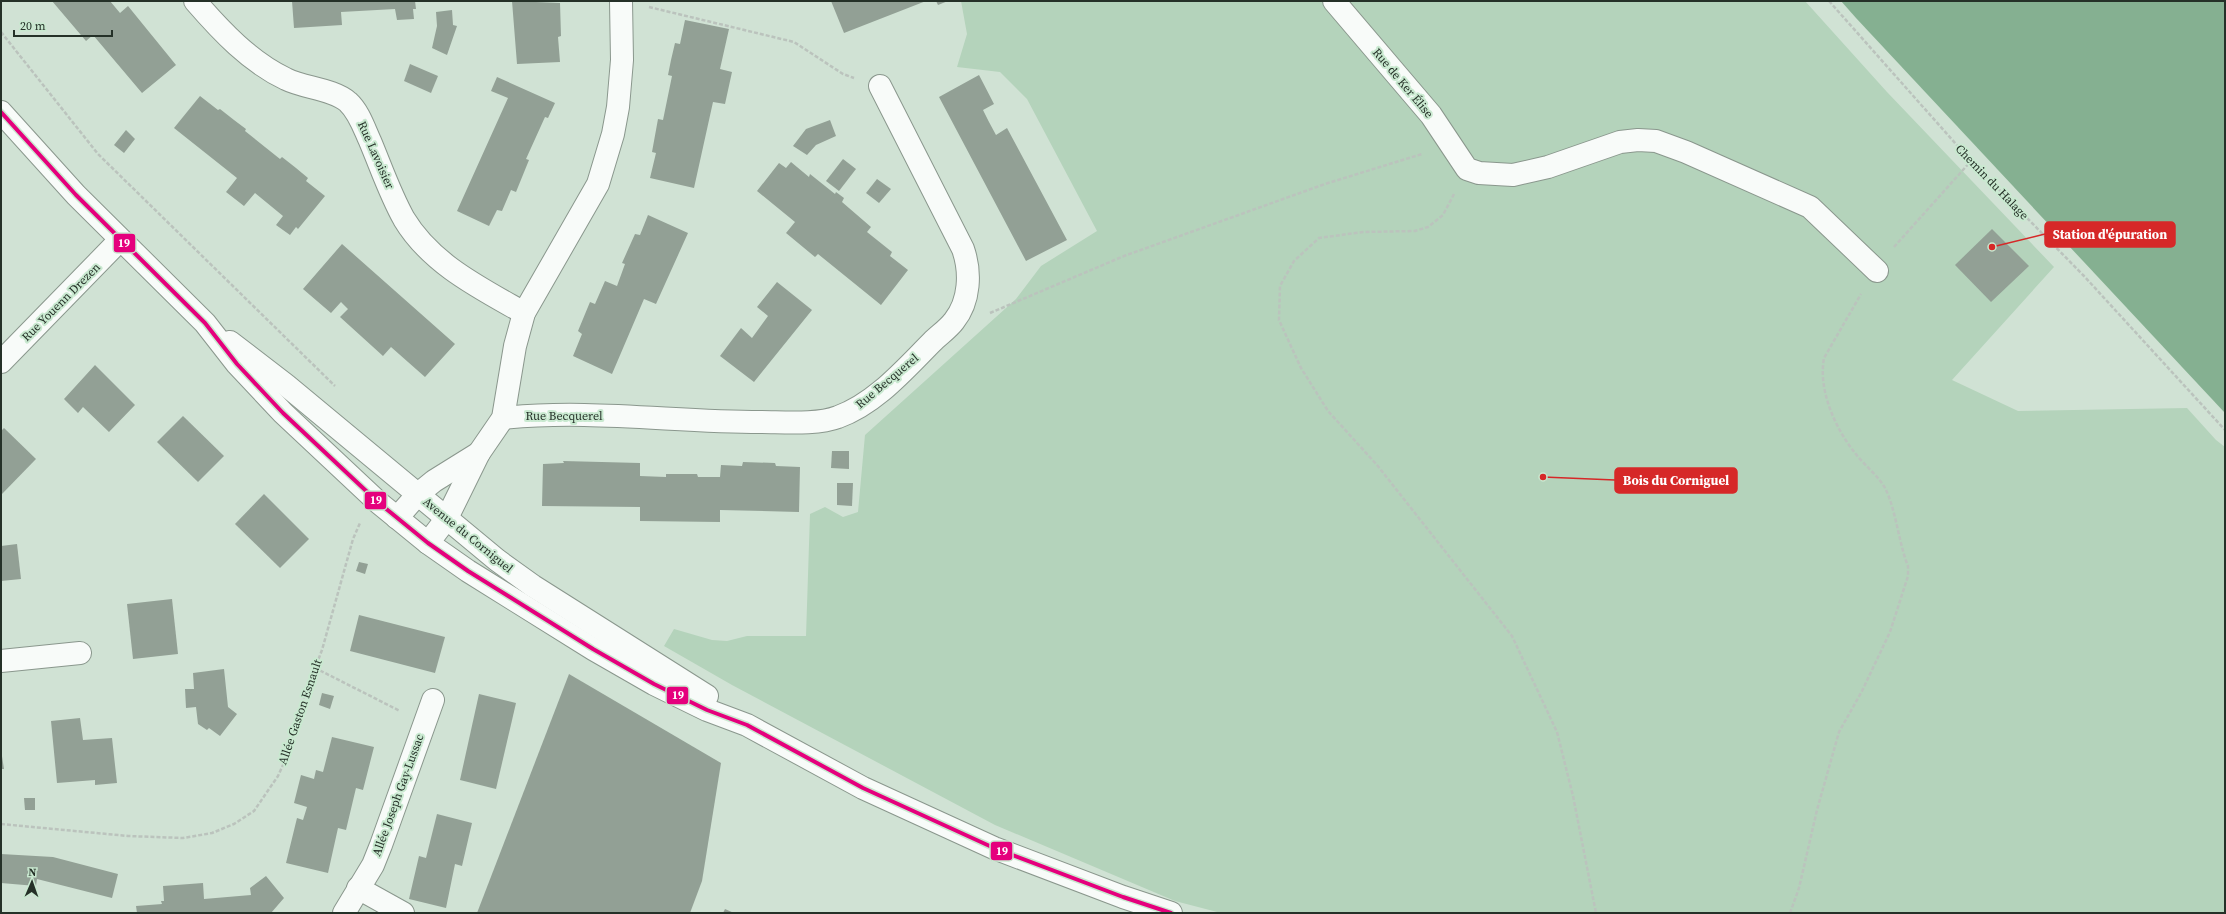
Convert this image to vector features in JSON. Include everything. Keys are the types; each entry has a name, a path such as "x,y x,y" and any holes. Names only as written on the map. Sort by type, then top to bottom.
{"street":[{"name":"Rue Lavoisier","path":"195,1 233,41 267,69 304,87 335,95 348,102 361,120 404,218 419,239 439,259 469,282 524,313"},
{"path":"428,543 447,518 479,453 503,418 515,346 524,313 598,184 613,134 618,107 622,60 621,1"},
{"name":"Rue de Ker Élise","path":"1334,1 1431,115 1467,169"},
{"name":"Rue Becquerel","path":"503,418 565,414 715,422 809,422 838,418 862,405 902,372 955,321 965,299 969,276 964,249 880,86"},
{"name":"Avenue du Corniguel","path":"1,112 35,151 120,240 205,323 286,385 447,518 473,542 533,586 716,702 746,725"},
{"path":"1467,169 1479,173 1514,175 1548,167 1620,142 1638,140 1656,141 1686,152 1810,207 1877,271"},
{"name":"Rue Youenn Drezen","path":"1,362 120,240"},
{"name":"Avenue du Corniguel","path":"205,323 237,364 283,413 379,503 428,543 475,575 593,650 654,684 707,710 746,725 863,788 987,845 1116,895 1171,913"},
{"path":"397,518 418,494 434,481 479,453"},
{"path":"1,661 80,653"},
{"name":"Allée Joseph Gay-Lussac","path":"344,913 372,865 381,845 433,700"},
{"path":"358,888 403,913"}],"path":[{"name":"Chemin du Halage","path":"1829,1 1971,161 2084,276 2225,430"},
{"path":"647,7 794,42 843,74 880,86"},
{"path":"1,32 98,154 337,388"},
{"path":"982,317 1124,256 1324,184 1451,145"},
{"path":"1790,913 1799,888 1837,738 1890,632 1908,576 1908,566 1886,490 1854,453 1834,419 1826,394 1822,368 1824,358 1830,344 1877,271 1904,235 1971,161"},
{"path":"1467,169 1443,215 1428,227 1415,231 1363,232 1319,238 1294,261 1280,286 1279,320 1301,368 1328,411 1377,465 1512,636 1558,732 1573,796 1596,913"},
{"name":"Allée Gaston Esnault","path":"1,824 183,838 212,833 234,824 254,811 278,776 287,756 314,670 322,650 358,525 379,503"},
{"path":"314,670 321,671 425,723"}],"shaded area":[{"path":"961,1 1805,1 1887,92 2054,267 1952,380 2018,411 2187,408 2216,440 2225,447 2225,913 1221,913 1175,901 995,825 732,685 664,646 674,629 712,640 727,641 747,636 806,636 810,514 825,507 843,517 858,512 865,435 1016,299 1041,266 1097,231 1027,99 1000,72 957,67 967,34"},
{"path":"1841,1 2225,1 2225,413 1856,18"}],"building":[{"path":"52,1 110,1 120,13 128,6 176,65 142,93 93,35 86,41"},
{"path":"292,1 415,1 416,9 413,9 414,19 397,20 395,9 341,12 342,25 294,28"},
{"path":"512,1 560,3 561,36 558,37 560,62 517,64"},
{"path":"831,1 926,1 844,33"},
{"path":"936,1 948,1 938,5"},
{"path":"452,10 453,25 457,26 447,55 432,48 437,26 436,12"},
{"path":"685,20 729,29 720,69 732,72 725,104 713,102 694,188 650,178 656,153 652,152 658,119 663,120 672,76 668,75 671,60 675,43 680,44"},
{"path":"410,64 438,76 431,93 404,81"},
{"path":"979,75 994,104 983,110 989,122 996,135 1007,128 1067,240 1026,261 939,97"},
{"path":"497,77 555,103 548,118 545,117 526,159 529,160 516,192 511,190 502,211 497,210 489,226 457,211 508,98 491,91"},
{"path":"200,96 246,129 245,131 280,159 282,157 296,168 308,178 306,181 325,196 298,229 296,227 290,235 276,225 283,216 255,193 244,206 226,192 237,178 174,128"},
{"path":"830,120 836,136 816,145 807,155 793,146 806,129"},
{"path":"126,130 135,139 124,153 114,145"},
{"path":"843,159 856,169 839,191 826,181"},
{"path":"791,162 809,177 810,174 835,194 836,192 844,198 842,202 871,227 867,232 892,252 890,256 908,270 881,305 818,254 815,257 786,233 795,222 757,191 779,163 786,168"},
{"path":"877,179 891,189 879,203 866,193"},
{"path":"648,215 688,233 656,304 644,299 612,374 573,356 582,334 578,331 590,302 595,304 605,281 617,286 625,264 622,263 635,234 640,235"},
{"path":"1992,229 2029,266 1991,302 1955,265"},
{"path":"342,244 455,344 425,377 391,347 383,356 340,317 348,309 341,302 331,313 303,289"},
{"path":"777,282 812,310 754,382 720,356 741,328 752,338 768,316 757,307"},
{"path":"95,365 135,405 109,432 83,407 78,413 64,399"},
{"path":"183,416 224,456 198,482 157,442"},
{"path":"4,428 36,459 1,495 1,431"},
{"path":"832,451 849,451 849,469 831,468"},
{"path":"563,461 640,463 640,476 666,477 666,474 697,474 698,477 720,477 721,465 742,466 743,462 775,463 776,466 800,467 799,512 720,510 720,522 640,521 640,507 542,506 543,464 564,463"},
{"path":"837,483 853,483 852,506 837,505"},
{"path":"264,494 309,539 280,568 235,524"},
{"path":"17,544 21,579 1,581 1,546"},
{"path":"359,562 368,564 365,574 356,571"},
{"path":"172,599 178,654 133,659 127,604"},
{"path":"359,615 445,637 435,673 350,651"},
{"path":"224,669 228,707 237,714 220,736 209,728 207,730 198,724 196,707 186,708 185,689 194,689 193,673"},
{"path":"569,674 721,763 702,881 690,913 477,913"},
{"path":"322,693 334,696 330,709 319,705"},
{"path":"479,694 516,703 496,789 460,780"},
{"path":"80,718 83,740 112,738 117,783 95,785 95,780 57,783 51,721"},
{"path":"332,737 374,747 363,790 356,788 346,830 338,828 328,873 286,863 297,818 303,820 307,807 294,803 301,775 314,779 316,770 323,772"},
{"path":"1,750 4,769 1,769"},
{"path":"24,798 35,798 35,810 25,810"},
{"path":"437,814 472,823 462,866 455,864 446,908 409,899 419,856 426,858"},
{"path":"1,854 53,857 118,874 112,898 37,879 36,886 1,883"},
{"path":"266,876 284,898 271,913 137,913 136,906 162,904 161,901 164,901 163,886 203,883 204,899 251,895 250,888"},
{"path":"725,909 734,913 723,913"}],"transit line":[{"name":"19","path":"1,112 76,195 205,323 237,364 283,413 379,503 428,543 468,571 593,649 654,684 707,710 747,725 863,788 994,848 1123,897 1171,913"}],"place":[{"name":"Station d'épuration","path":"1992,247"},
{"name":"Bois du Corniguel","path":"1543,477"}]}
